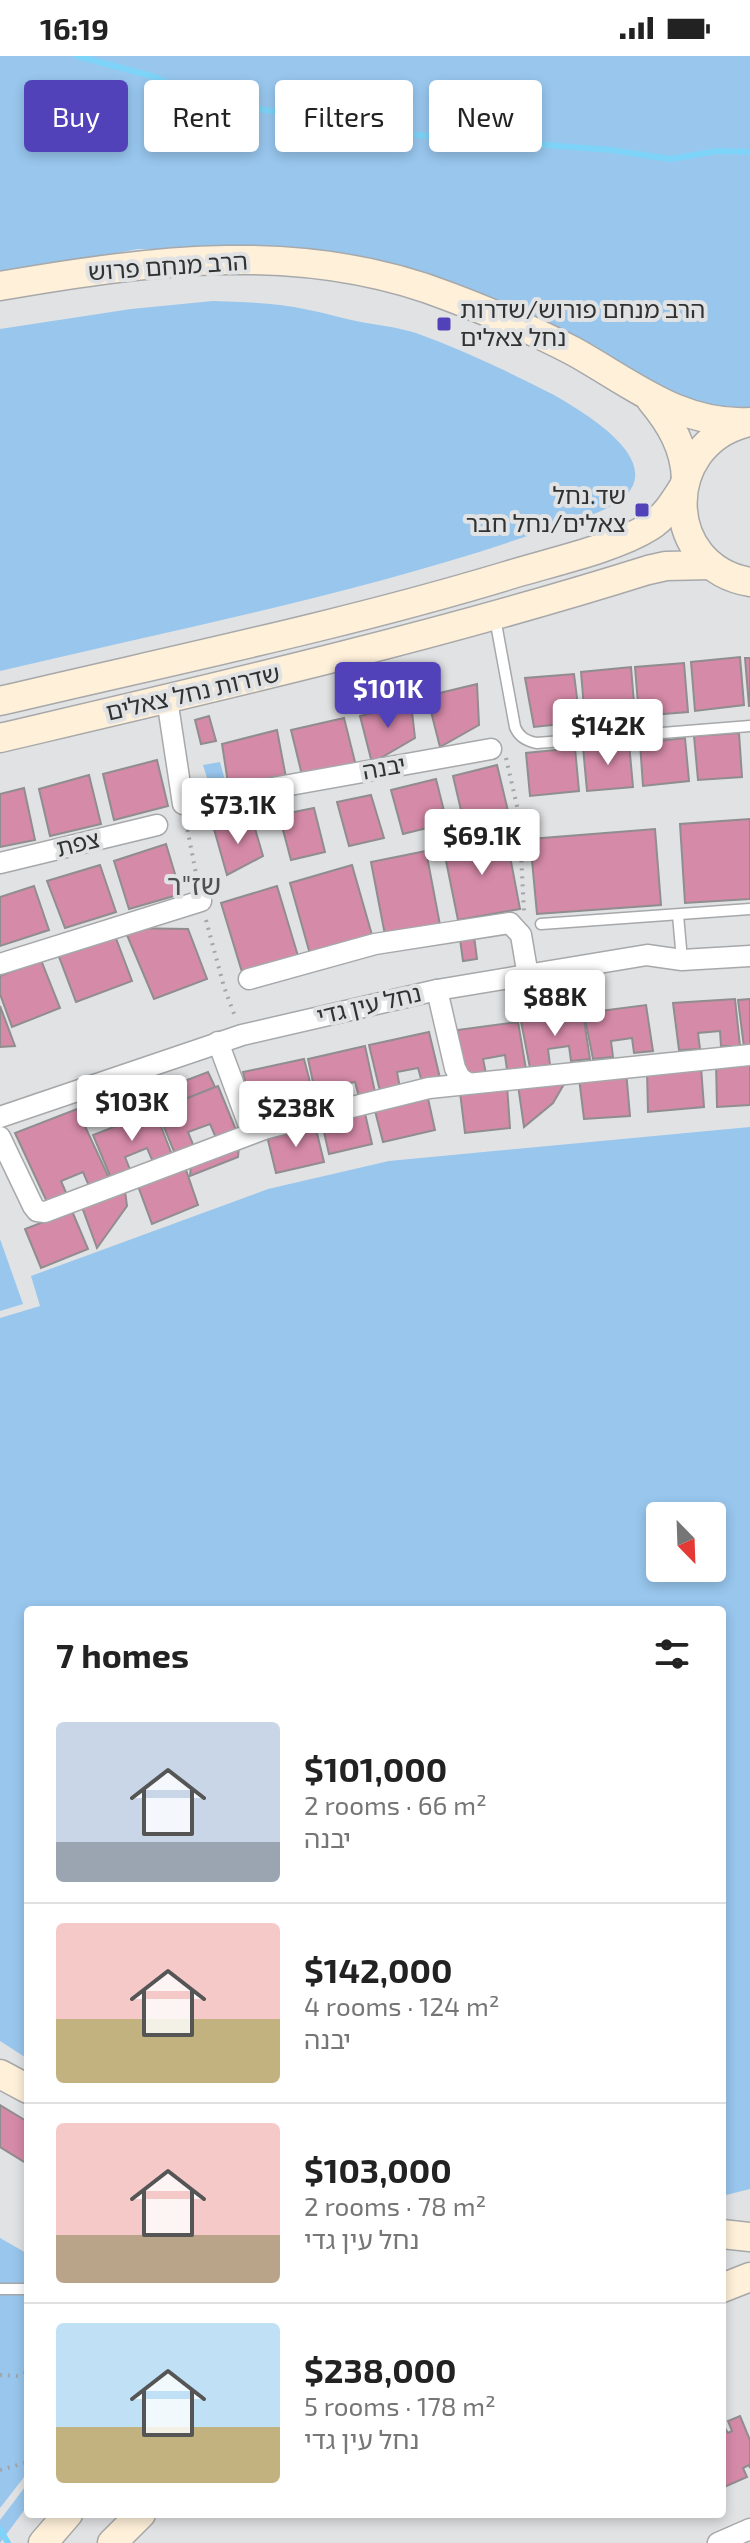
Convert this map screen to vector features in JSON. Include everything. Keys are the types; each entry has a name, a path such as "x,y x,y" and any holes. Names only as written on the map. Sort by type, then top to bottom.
{"main road":[{"name":"הרב מנחם פרוש","path":"0,286 139,264 212,259 280,260 341,267 396,279 446,295 533,330 645,394 704,420 750,422"},
{"name":"הרב מנחם פרוש","path":"645,394 675,433 684,460 682,509 688,534 711,565"},
{"name":"שדרות נחל צאלים","path":"0,701 329,623 599,548 651,526 670,508 695,458 710,442 729,429 750,422"},
{"name":"שדרות נחל צאלים","path":"0,738 324,661 494,616 648,570 666,566 711,565"},
{"path":"711,565 732,577 750,582"},
{"path":"0,2074 24,2087"},
{"path":"726,2234 750,2237"},
{"path":"726,2286 750,2277"},
{"path":"43,2543 65,2518"},
{"path":"112,2543 137,2518"}],"street":[{"name":"יבנה","path":"167,699 183,804 497,747"},
{"name":"צפת","path":"0,863 157,825"},
{"path":"0,964 201,901"},
{"path":"249,979 375,944 510,923 521,935 528,976"},
{"name":"נחל עין גדי","path":"0,1117 242,1035 437,990 647,955 682,960 750,956"},
{"path":"437,990 455,1068 460,1078 468,1083"},
{"path":"218,1042 248,1123 255,1128 267,1128"},
{"path":"0,1137 33,1206 37,1211 45,1212 267,1128 429,1088 750,1055"},
{"path":"718,2543 750,2529"}],"lane":[{"path":"494,616 515,727 517,733 529,741 537,743 750,726"},
{"path":"541,924 750,909"},
{"path":"678,915 682,960"},
{"path":"0,2289 24,2289"}],"path":[{"path":"497,747 519,815 525,910"},
{"path":"0,2375 24,2373"},
{"path":"0,2470 24,2463"}],"shaded area":[{"path":"0,56 750,56 750,407 687,409 645,388 529,312 419,275 301,249 138,249 0,275"},
{"path":"213,301 285,306 401,329 486,362 554,395 610,433 632,461 635,475 631,489 615,504 592,515 411,572 274,608 0,671 0,329 131,309"},
{"path":"220,762 228,791 212,794 203,765"},
{"path":"750,1127 750,2189 726,2195 726,1606 24,1606 24,2056 0,2041 0,1318 40,1306 31,1276 268,1189 389,1161"},
{"path":"0,1239 23,1304 0,1311"},
{"path":"0,2238 24,2252 24,2477 0,2508"},
{"path":"24,2488 24,2510 0,2543 0,2520"}],"building":[{"path":"740,657 744,705 695,711 691,662"},
{"path":"745,658 750,658 750,706 749,706"},
{"path":"684,663 688,712 639,716 635,667"},
{"path":"631,667 635,715 585,720 581,672"},
{"path":"574,674 580,722 534,727 525,678"},
{"path":"477,684 479,725 440,747 427,696"},
{"path":"411,703 415,738 372,763 360,716"},
{"path":"209,716 216,741 201,744 195,720"},
{"path":"344,718 356,766 303,779 291,730"},
{"path":"277,730 287,783 228,783 222,744"},
{"path":"739,733 742,777 698,780 694,736"},
{"path":"685,738 689,781 643,786 640,743"},
{"path":"629,743 633,787 587,791 583,747"},
{"path":"575,748 579,791 530,796 526,753"},
{"path":"157,760 168,806 114,820 103,774"},
{"path":"497,765 508,811 464,823 453,776"},
{"path":"89,775 101,824 50,836 39,789"},
{"path":"436,779 447,823 403,834 391,790"},
{"path":"24,788 35,840 0,847 0,794"},
{"path":"371,795 384,838 349,846 337,802"},
{"path":"314,808 325,852 291,860 279,815"},
{"path":"750,819 750,899 685,903 680,824"},
{"path":"253,822 263,856 227,875 214,829"},
{"path":"655,829 661,905 537,914 530,839"},
{"path":"506,835 520,909 458,920 443,846"},
{"path":"166,844 181,894 129,909 114,861"},
{"path":"426,851 440,925 385,935 371,862"},
{"path":"100,865 116,912 65,928 47,881"},
{"path":"352,865 372,935 310,954 290,883"},
{"path":"34,886 49,930 0,946 0,897"},
{"path":"277,886 298,956 242,972 221,903"},
{"path":"124,928 188,929 207,979 154,999"},
{"path":"114,933 132,981 76,1002 58,954"},
{"path":"474,936 477,959 463,961 460,939"},
{"path":"41,960 60,1008 12,1027 0,994 0,976"},
{"path":"735,999 740,1046 721,1046 720,1031 698,1033 700,1049 679,1050 673,1003"},
{"path":"750,999 750,1046 744,1047 738,1000"},
{"path":"646,1005 653,1051 634,1053 632,1038 611,1041 613,1057 593,1059 584,1013"},
{"path":"0,1006 15,1046 0,1047"},
{"path":"583,1013 590,1059 571,1061 569,1046 548,1049 550,1065 530,1068 521,1021"},
{"path":"518,1022 526,1069 507,1070 505,1055 483,1059 486,1074 465,1077 457,1030"},
{"path":"429,1032 440,1078 422,1082 418,1068 397,1072 400,1088 380,1091 369,1045"},
{"path":"365,1046 375,1092 359,1097 355,1082 335,1086 339,1101 318,1105 308,1059"},
{"path":"304,1059 316,1105 298,1109 294,1094 271,1099 274,1115 254,1118 243,1072"},
{"path":"750,1061 750,1105 717,1107 716,1063"},
{"path":"701,1067 704,1107 648,1112 647,1072"},
{"path":"626,1071 630,1116 584,1119 579,1078"},
{"path":"208,1072 215,1087 186,1099 179,1083"},
{"path":"567,1079 553,1103 524,1127 518,1085"},
{"path":"507,1085 510,1128 465,1133 460,1092"},
{"path":"218,1086 236,1130 216,1138 210,1124 188,1132 194,1147 175,1154 157,1110"},
{"path":"427,1094 435,1130 383,1142 374,1107"},
{"path":"77,1109 109,1178 89,1186 83,1172 61,1181 67,1195 47,1202 15,1133"},
{"path":"364,1109 372,1144 329,1154 321,1119"},
{"path":"155,1111 172,1155 153,1162 147,1148 125,1157 131,1172 111,1178 93,1135"},
{"path":"315,1125 324,1162 276,1173 267,1136"},
{"path":"239,1147 238,1157 190,1176 191,1166"},
{"path":"185,1167 198,1205 152,1224 138,1186"},
{"path":"125,1191 127,1206 97,1248 82,1207"},
{"path":"72,1211 88,1249 41,1268 25,1229"},
{"path":"0,2105 24,2120 24,2162 0,2147"},
{"path":"740,2416 750,2440 750,2468 749,2465 743,2468 747,2477 726,2486 726,2430 728,2433 732,2431 728,2421"}],"waterway":[{"path":"77,56 155,77 214,103 315,117 380,132 611,150 670,159 718,151 750,152"},
{"path":"0,2529 8,2543"}],"place":[{"name":"הרב מנחם פורוש/שדרות נחל צאלים","path":"444,324"},
{"name":"שד.נחל צאלים/נחל חבר","path":"642,510"}],"district":[{"name":"שז\"ר","path":"194,885"}]}
